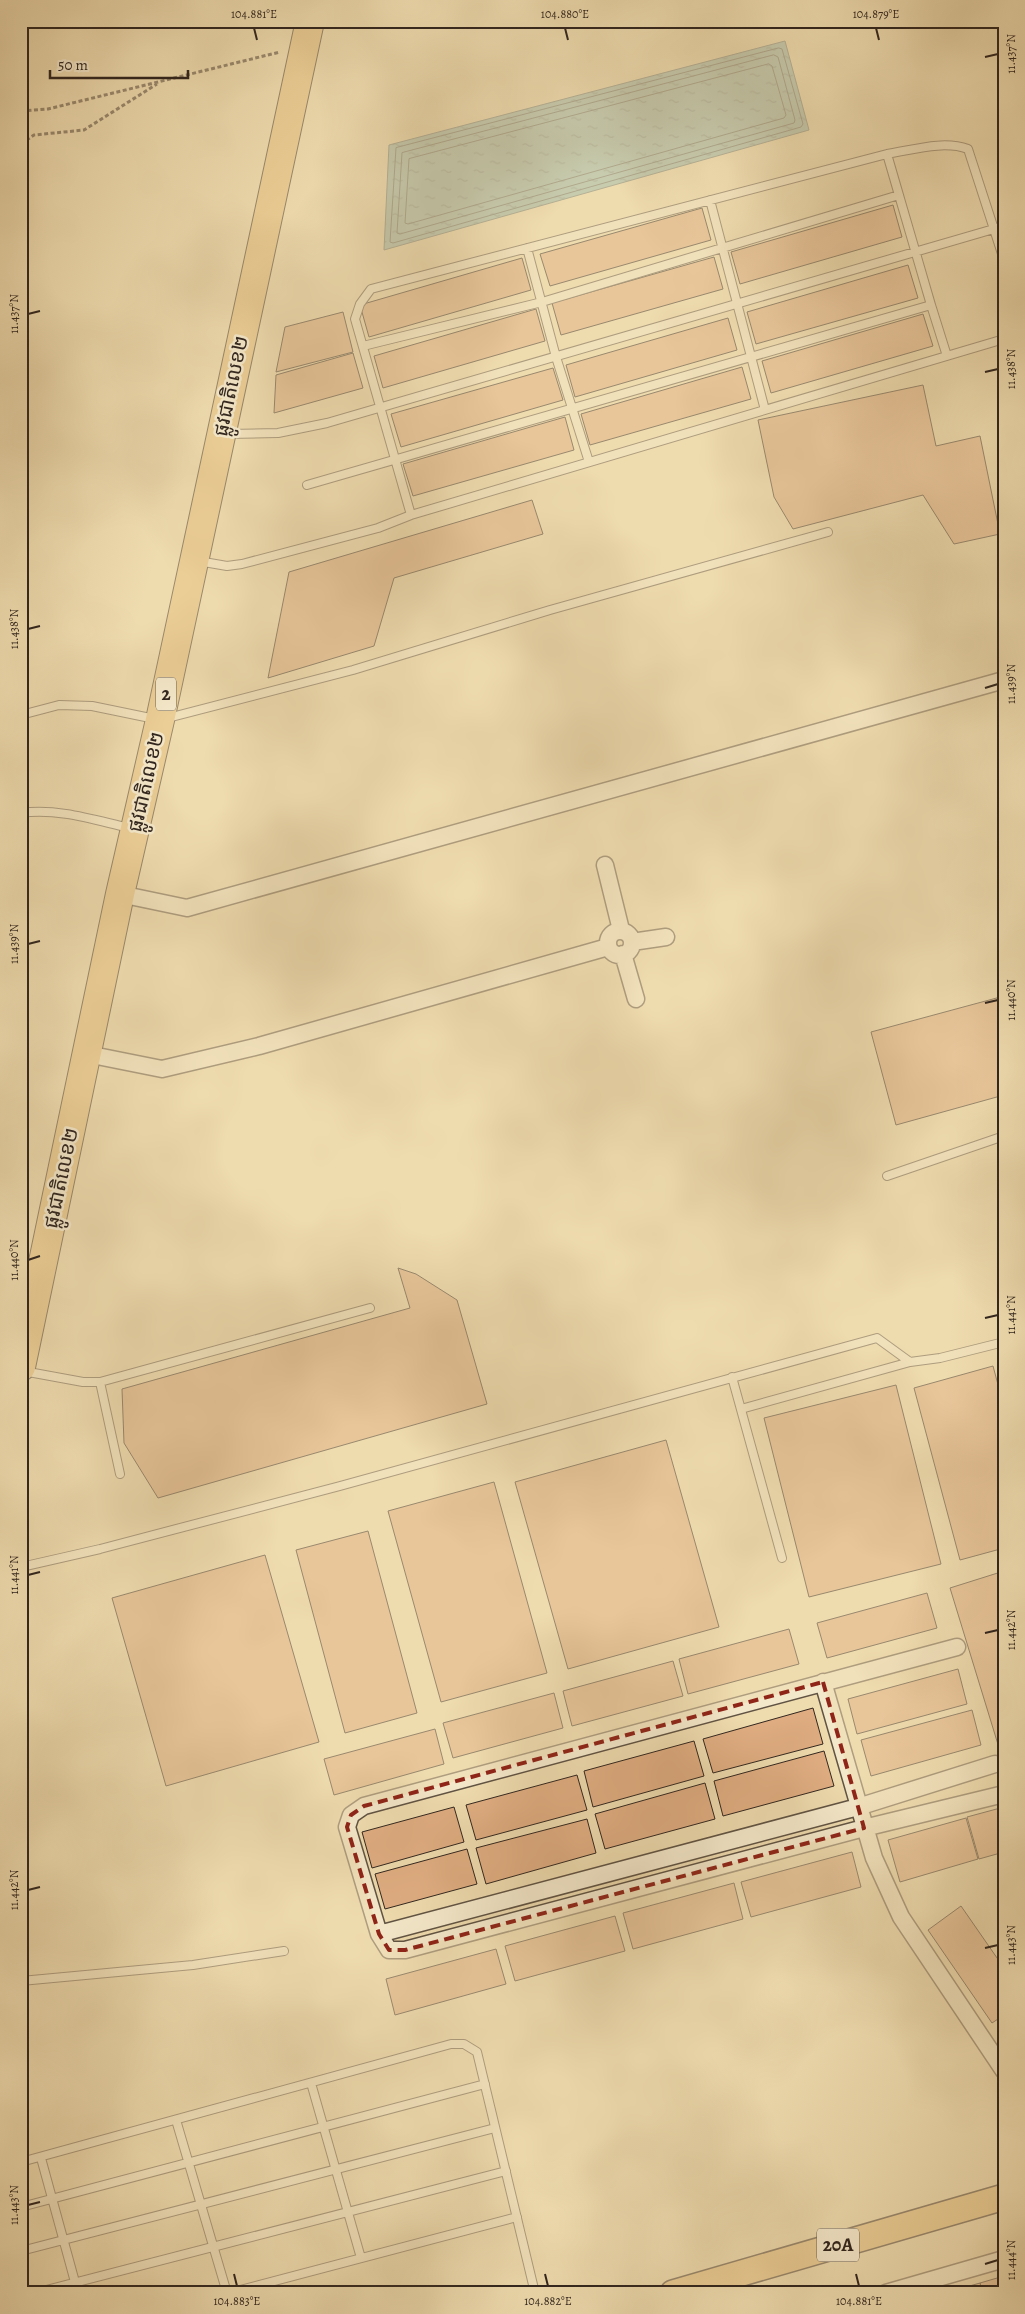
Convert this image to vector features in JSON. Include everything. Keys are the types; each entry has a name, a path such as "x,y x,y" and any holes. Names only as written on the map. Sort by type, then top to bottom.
{"highway":[{"name":"ផ្លូវជាតិលេខ២","path":"21,1369 31,1273 87,1054 307,34"}],"main road":[{"name":"20A","path":"673,2293 1004,2197"}],"street":[{"path":"120,894 186,908 1004,680"},
{"path":"605,864 621,943 636,999"},
{"path":"87,1054 162,1069 259,1046 621,943 666,937"},
{"path":"957,1647 364,1806 351,1815 347,1827 380,1934 389,1950 405,1950 864,1828 1004,1794"},
{"path":"823,1682 864,1828 874,1858 901,1917 1004,2071"},
{"path":"380,1934 858,1807 995,1764"},
{"path":"886,2293 1004,2259"}],"lane":[{"path":"411,515 382,408 355,320 360,304 370,289 887,154 955,145 968,149 1004,260"},
{"path":"887,154 947,356"},
{"path":"363,346 542,302 899,195"},
{"path":"710,200 765,410"},
{"path":"221,434 278,432 327,423 1004,226"},
{"path":"527,248 556,357 589,462"},
{"path":"306,485 931,305"},
{"path":"193,560 227,566 242,564 378,528 411,515 1004,339"},
{"path":"21,715 59,705 92,706 160,720 353,670 550,610 828,532"},
{"path":"21,813 38,811 63,812 134,829"},
{"path":"888,1176 1004,1136"},
{"path":"21,1369 83,1382 100,1382 370,1308"},
{"path":"21,1567 340,1486 877,1338 910,1362"},
{"path":"741,1409 910,1362 940,1358 1004,1342"},
{"path":"732,1377 782,1558"},
{"path":"100,1382 120,1474"},
{"path":"21,1981 193,1965 284,1951"},
{"path":"21,2162 451,2044 464,2044 477,2052 535,2293"},
{"path":"311,2083 361,2258"},
{"path":"21,2207 188,2161 485,2084"},
{"path":"176,2120 228,2293 517,2217"},
{"path":"21,2252 495,2128"},
{"path":"41,2158 78,2293"},
{"path":"35,2293 506,2171"}],"path":[{"path":"21,111 48,109 160,82 307,34"},
{"path":"21,144 34,135 84,130 160,82"}],"highlighted area":[{"path":"823,1682 864,1828 405,1950 389,1950 379,1934 347,1827 351,1815 364,1806"}],"water":[{"path":"785,41 809,130 384,250 389,145"}],"building":[{"path":"893,205 902,237 740,284 731,252"},
{"path":"702,208 711,240 550,286 540,254"},
{"path":"714,257 723,289 561,335 552,303"},
{"path":"522,258 531,290 369,337 360,305"},
{"path":"908,265 918,298 756,344 747,312"},
{"path":"536,309 545,341 383,388 374,356"},
{"path":"343,312 353,352 276,372 285,327"},
{"path":"923,314 933,346 771,393 762,361"},
{"path":"728,318 737,350 575,397 566,365"},
{"path":"353,353 363,388 274,413 276,375"},
{"path":"742,367 751,399 590,445 581,414"},
{"path":"553,368 563,400 401,447 391,414"},
{"path":"923,385 936,446 980,436 1000,534 954,544 923,495 793,529 774,497 758,420"},
{"path":"565,417 574,450 413,496 403,464"},
{"path":"532,500 543,534 394,578 374,646 268,678 289,572"},
{"path":"1004,996 1004,1095 896,1125 871,1032"},
{"path":"398,1268 416,1274 457,1300 487,1404 158,1498 124,1443 122,1389 410,1308"},
{"path":"993,1366 1004,1407 1004,1548 960,1560 914,1388"},
{"path":"896,1385 941,1564 809,1597 764,1418"},
{"path":"666,1440 719,1627 568,1669 515,1482"},
{"path":"494,1482 547,1673 441,1702 388,1511"},
{"path":"368,1531 417,1713 345,1733 296,1550"},
{"path":"265,1555 319,1742 166,1786 112,1598"},
{"path":"1004,1571 1004,1764 950,1588"},
{"path":"927,1593 937,1628 827,1658 817,1623"},
{"path":"789,1629 799,1664 688,1694 679,1659"},
{"path":"673,1661 683,1696 572,1726 563,1691"},
{"path":"958,1669 967,1704 857,1734 848,1699"},
{"path":"554,1693 563,1728 453,1758 443,1723"},
{"path":"813,1708 823,1744 713,1773 703,1739"},
{"path":"972,1710 981,1745 871,1776 861,1740"},
{"path":"435,1729 444,1764 334,1795 324,1759"},
{"path":"694,1741 704,1776 593,1807 584,1771"},
{"path":"824,1751 834,1786 723,1816 714,1781"},
{"path":"577,1775 587,1810 476,1840 466,1805"},
{"path":"705,1783 715,1819 605,1849 595,1814"},
{"path":"454,1807 464,1842 372,1868 362,1832"},
{"path":"1004,1807 1004,1852 979,1859 967,1817"},
{"path":"966,1818 978,1859 900,1882 888,1840"},
{"path":"587,1819 596,1853 486,1884 476,1848"},
{"path":"467,1849 477,1884 385,1909 375,1874"},
{"path":"852,1852 861,1887 751,1917 741,1882"},
{"path":"734,1883 743,1919 633,1949 623,1913"},
{"path":"961,1906 1004,1968 1004,2015 992,2023 928,1930"},
{"path":"615,1916 625,1951 515,1981 505,1946"},
{"path":"496,1949 506,1984 395,2015 386,1979"},
{"path":"1004,2276 1004,2293 983,2293 980,2283"},
{"path":"980,2283 983,2293 945,2293"}]}
